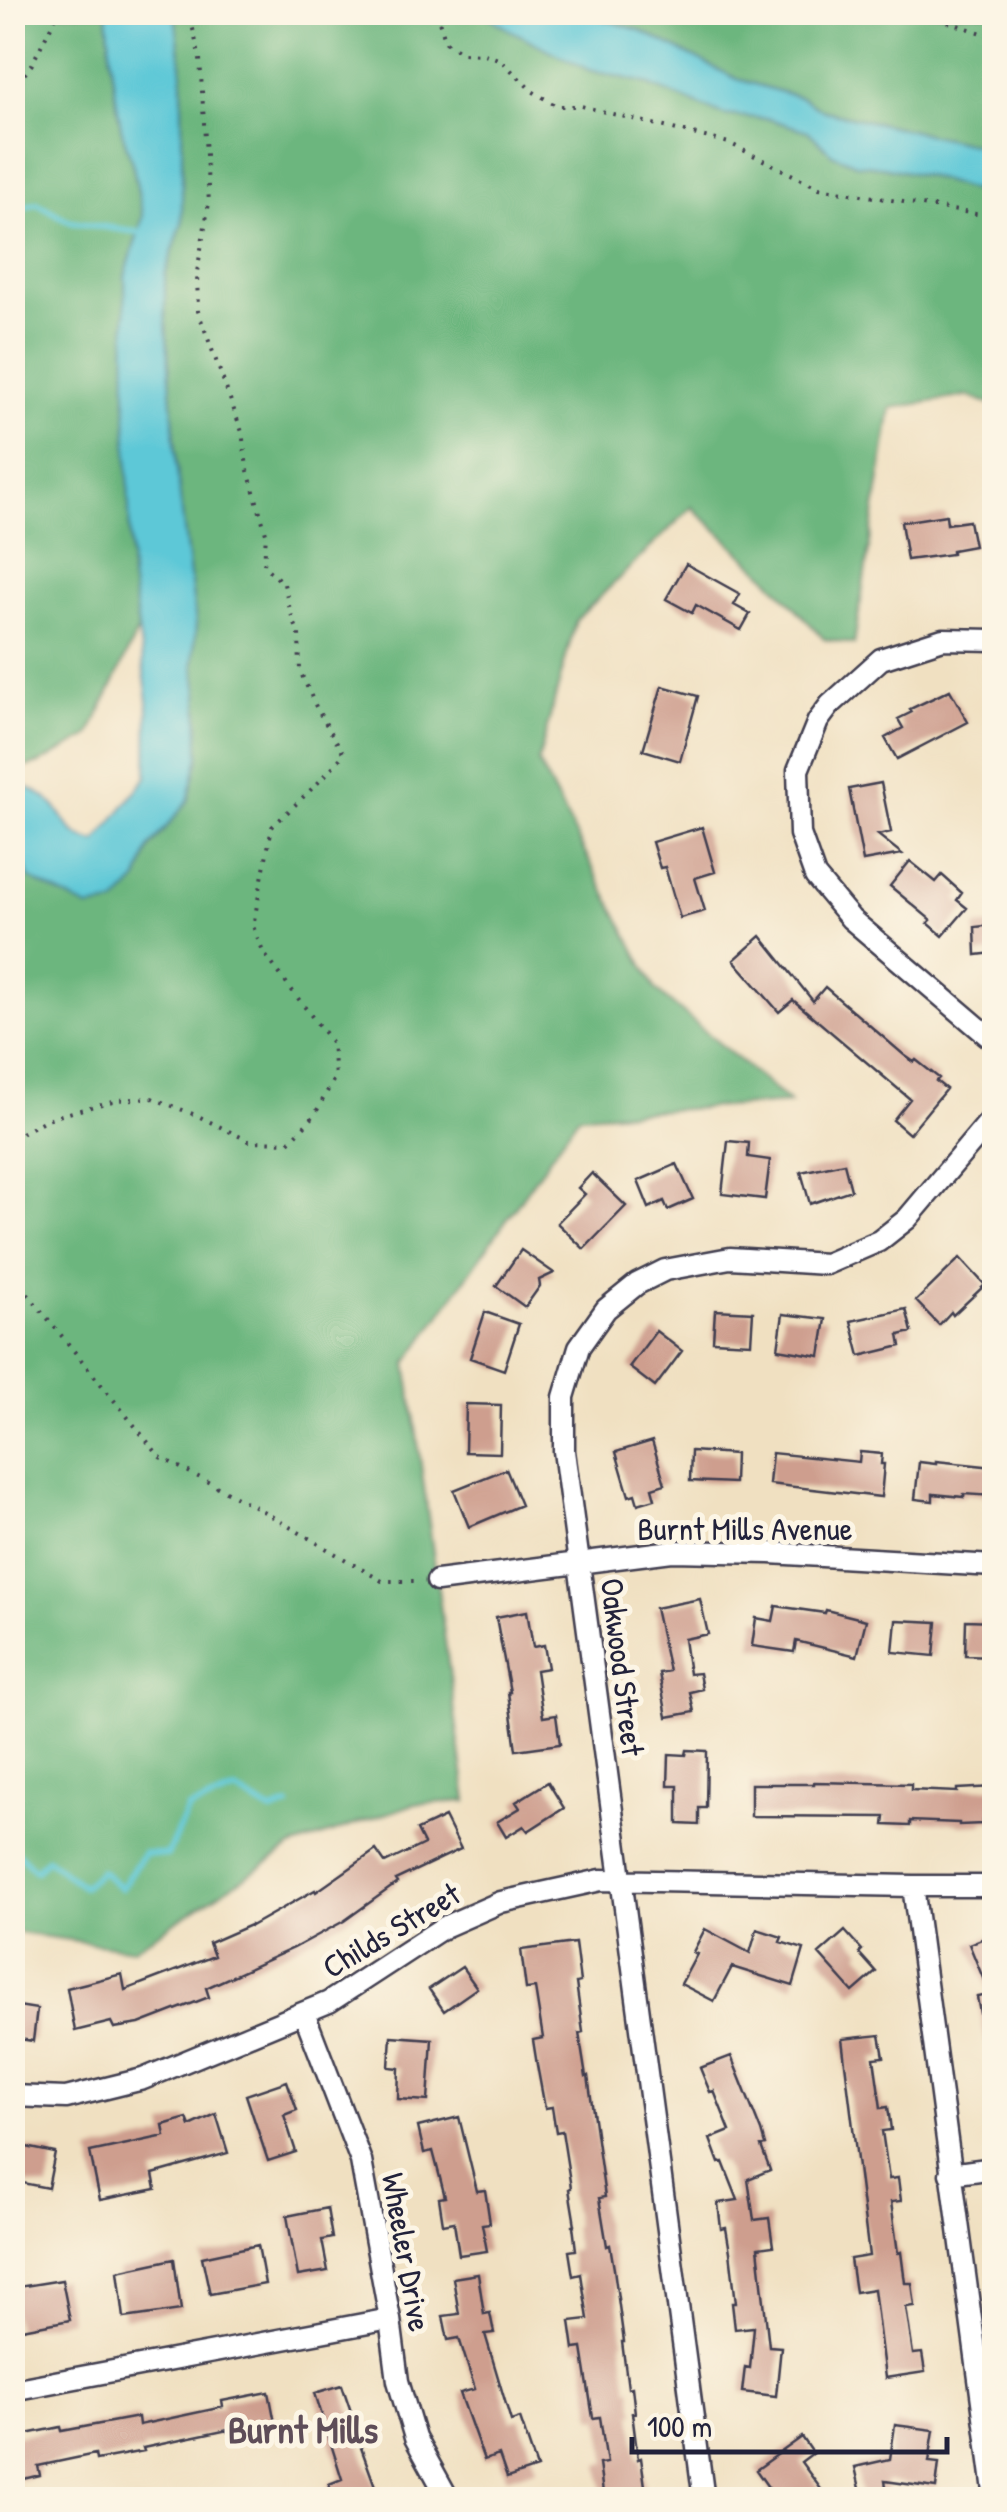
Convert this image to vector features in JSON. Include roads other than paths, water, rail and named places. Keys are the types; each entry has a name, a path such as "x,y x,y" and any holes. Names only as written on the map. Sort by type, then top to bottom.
{"street":[{"path":"994,640 943,639 882,658 818,721 798,770 800,834 815,876 851,918 994,1040"},
{"name":"Oakwood Street","path":"704,2500 564,1451 564,1397 580,1346 606,1309 638,1284 665,1270 730,1258 826,1264 879,1241 907,1219 994,1116"},
{"name":"Burnt Mills Avenue","path":"437,1581 672,1551 994,1566"},
{"name":"Childs Street","path":"12,2096 66,2098 143,2079 328,2002 444,1927 501,1902 601,1880 994,1886"},
{"path":"912,1886 994,2491"},
{"name":"Wheeler Drive","path":"304,2013 361,2161 398,2380 415,2438 450,2500"},
{"path":"950,2174 994,2168"},
{"path":"12,2390 390,2319"}],"water":[{"path":"107,13 175,13 182,73 182,223 165,275 165,312 178,481 196,623 193,662 198,692 199,756 188,801 149,848 138,880 115,904 88,908 29,878 13,837 12,782 41,794 72,831 96,842 147,777 148,701 131,577 125,276 143,217 121,128"},
{"path":"483,13 583,13 639,30 737,79 802,98 824,111 994,149 994,197 927,176 856,164 832,154 808,131 769,119 724,115 642,82 589,70"}],"waterway":[{"path":"12,211 37,203 71,222 144,233"},
{"path":"12,1854 18,1853 36,1871 47,1859 83,1887 101,1871 121,1888 144,1853 167,1855 188,1809 236,1791 272,1812 288,1806"}],"district":[{"name":"Burnt Mills","path":"303,2429"}]}
